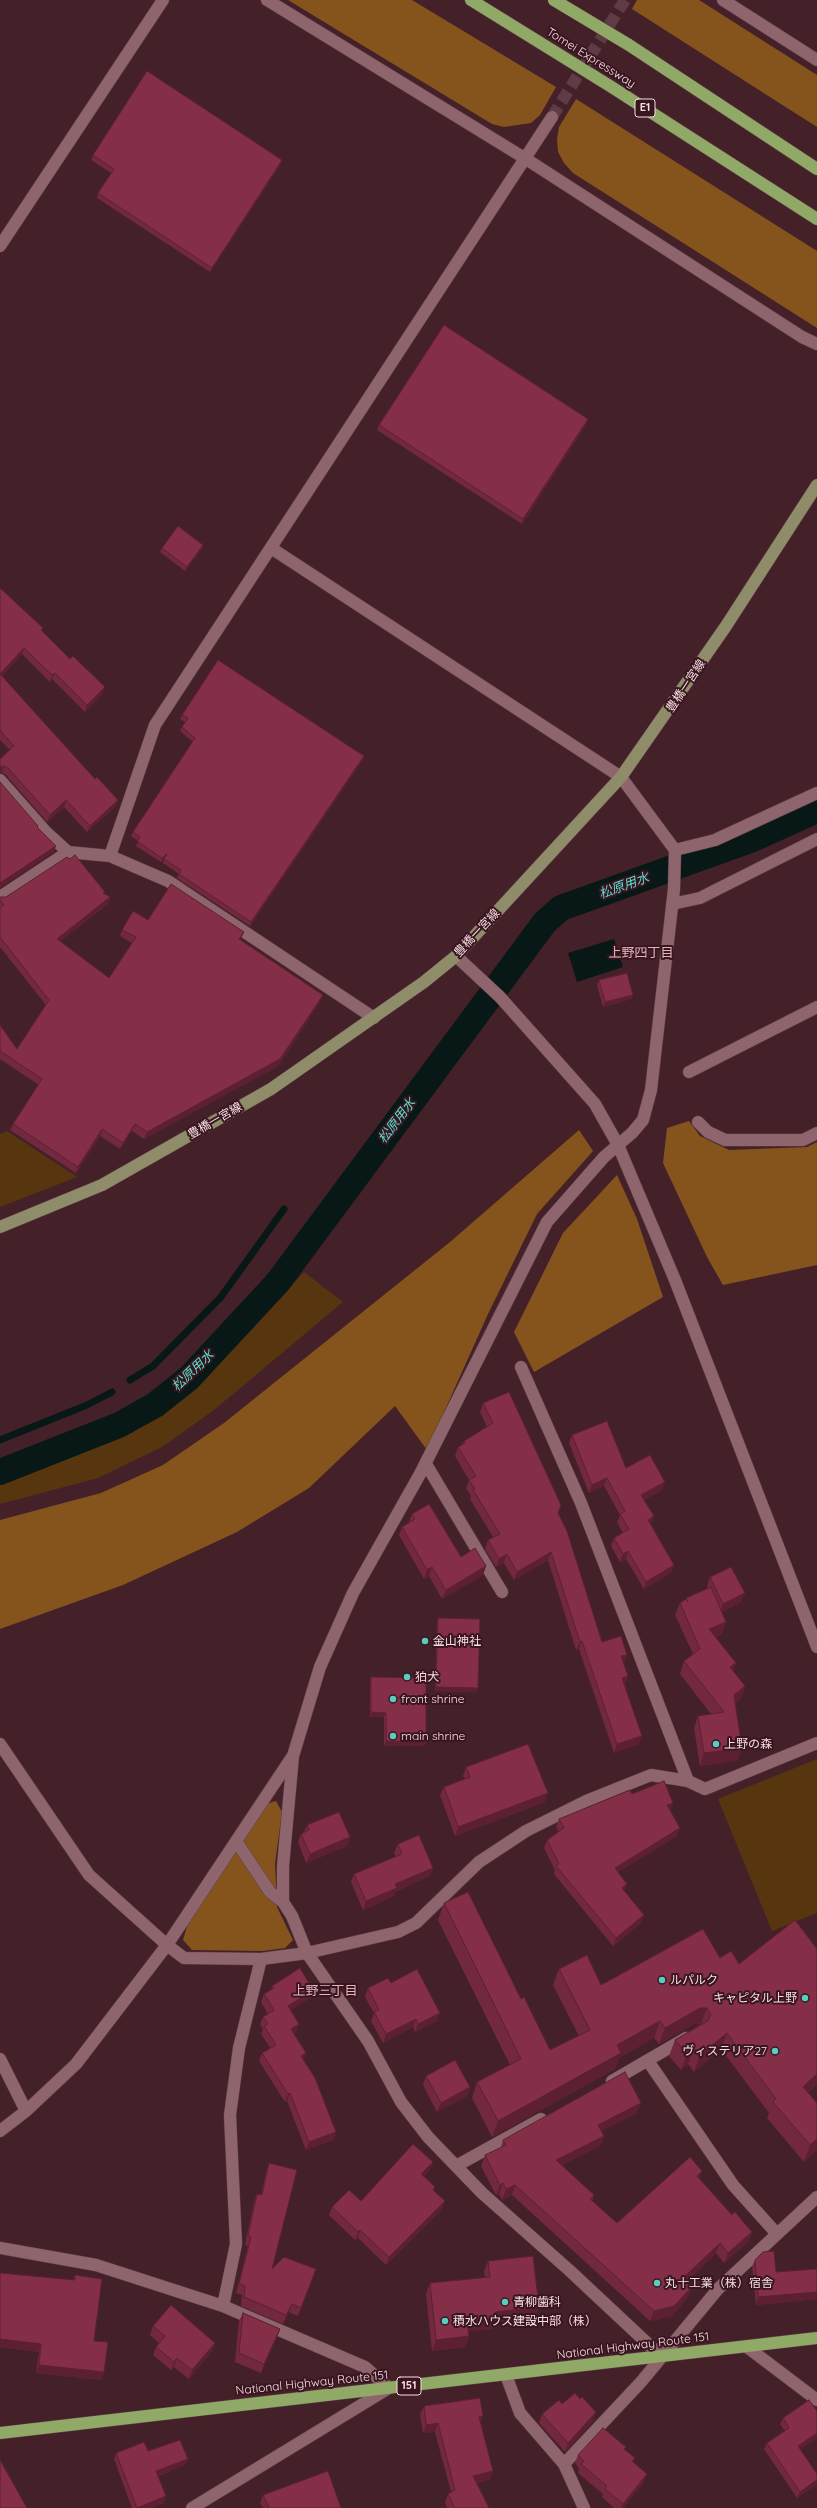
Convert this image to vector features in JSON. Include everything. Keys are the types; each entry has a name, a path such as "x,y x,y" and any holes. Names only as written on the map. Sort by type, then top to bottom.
{"highway":[{"name":"Tomei Expressway","path":"471,0 610,86 817,219"},
{"path":"554,0 629,45 817,169"},
{"name":"National Highway Route 151","path":"0,2433 817,2338"}],"main road":[{"name":"豊橋一宮線","path":"0,1227 102,1185 271,1089 374,1018 456,956 621,777 726,626 817,485"}],"street":[{"path":"0,246 162,0"},
{"path":"267,0 526,159 802,337 817,344"},
{"path":"723,0 817,60"},
{"path":"110,856 155,725 552,117"},
{"path":"271,548 621,777 675,850 676,865 650,1102 643,1120 604,1157 547,1222 426,1464 354,1593 320,1667 293,1756 283,1866 283,1902"},
{"path":"0,780 46,832 68,852 110,856 168,881 374,1018"},
{"path":"675,850 715,840 817,792"},
{"path":"672,904 700,898 817,839"},
{"path":"0,897 68,852"},
{"path":"456,956 500,998 594,1104 618,1145 675,1280 817,1648"},
{"path":"689,1072 817,1007"},
{"path":"698,1122 708,1132 725,1140 803,1140 817,1133"},
{"path":"520,1368 581,1503 688,1781"},
{"path":"426,1464 502,1592"},
{"path":"0,1744 89,1875 167,1945 184,1958 261,1960 307,1953 398,1932 416,1923 480,1862 526,1831 586,1800 651,1775 688,1781 705,1788 817,1743"},
{"path":"0,2131 26,2111 76,2064 167,1945 293,1756"},
{"path":"236,1841 270,1892 283,1902 292,1916 307,1953 368,2041 401,2102 428,2137 482,2194 575,2275 662,2357"},
{"path":"223,2306 236,2244 230,2115 240,2048 261,1960"},
{"path":"600,2087 648,2061 698,2031"},
{"path":"0,2059 26,2111"},
{"path":"648,2061 733,2185 777,2234"},
{"path":"456,2166 552,2113"},
{"path":"564,2464 662,2357 700,2308 817,2197"},
{"path":"0,2248 96,2265 223,2306 365,2367 389,2388 192,2508"},
{"path":"747,2347 817,2400"},
{"path":"506,2375 520,2413 564,2464 584,2508"}],"shaded area":[{"path":"288,0 412,0 556,87 540,115 531,123 504,127 492,124"},
{"path":"637,0 699,0 817,75 817,127 632,9"},
{"path":"576,99 817,251 817,328 573,173 564,163 558,152 557,139 559,127"},
{"path":"614,939 623,967 577,982 568,953"},
{"path":"689,1121 700,1136 729,1150 807,1147 817,1142 817,1265 723,1285 707,1257 663,1163 667,1128"},
{"path":"579,1130 593,1151 537,1214 488,1314 427,1450 395,1406 309,1488 237,1532 123,1585 0,1629 0,1520 101,1493 163,1465 224,1423 450,1242"},
{"path":"7,1131 77,1177 0,1207 0,1134"},
{"path":"617,1175 637,1219 663,1297 534,1372 514,1332 563,1233"},
{"path":"304,1272 343,1302 214,1410 162,1447 98,1478 0,1504 0,1481 125,1433 160,1411 197,1384 253,1328"},
{"path":"817,1759 817,1913 772,1931 718,1799"},
{"path":"276,1801 282,1812 275,1864 277,1907 293,1940 285,1948 263,1951 192,1950 183,1940 188,1923 266,1804"}],"building":[{"path":"147,71 282,160 212,268 98,193 114,169 93,155"},
{"path":"444,325 588,419 523,519 379,425"},
{"path":"178,526 203,545 187,567 162,548"},
{"path":"0,588 43,628 41,630 70,659 73,656 105,687 87,705 55,673 52,675 24,648 0,674"},
{"path":"218,660 364,756 251,922 179,874 181,870 164,859 167,854 162,858 137,841 140,837 133,832 195,738 182,727 188,718 182,715"},
{"path":"0,674 95,779 97,777 118,800 90,826 66,800 50,815 8,768 4,766 0,767 0,759 14,746 0,730"},
{"path":"0,782 38,826 37,827 56,846 0,883"},
{"path":"75,855 105,892 103,893 110,897 57,939 109,978 136,937 122,930 133,911 148,920 171,884 244,932 239,939 323,995 280,1059 147,1132 135,1124 123,1143 102,1129 78,1167 13,1124 42,1079 0,1051 0,1025 17,1049 49,1000 0,937 0,908 4,905 0,900 0,897 6,897 67,857 70,859"},
{"path":"627,973 633,995 605,1002 599,980"},
{"path":"509,1392 561,1505 558,1513 567,1531 602,1642 621,1636 627,1655 621,1656 628,1676 622,1678 642,1736 617,1744 582,1641 580,1642 551,1552 517,1572 507,1554 499,1559 488,1540 500,1534 473,1490 475,1489 469,1480 476,1476 458,1447 465,1443 464,1441 493,1423 483,1403"},
{"path":"607,1421 626,1468 650,1455 665,1482 641,1495 654,1516 648,1520 674,1565 646,1582 628,1551 623,1554 614,1538 629,1529 620,1514 625,1511 607,1478 592,1485 572,1435"},
{"path":"429,1504 461,1557 475,1548 486,1566 446,1590 432,1567 427,1570 402,1527 415,1519 412,1514"},
{"path":"731,1567 745,1593 723,1604 710,1577"},
{"path":"711,1587 726,1622 709,1629 736,1663 730,1667 745,1686 734,1695 742,1748 704,1753 698,1716 724,1712 684,1661 700,1649 680,1603 686,1599 688,1602 686,1598"},
{"path":"438,1618 480,1619 478,1688 436,1687"},
{"path":"371,1677 426,1678 426,1742 386,1741 386,1713 371,1712"},
{"path":"528,1744 548,1793 458,1827 444,1787 470,1777 466,1767"},
{"path":"664,1781 673,1803 667,1805 680,1828 615,1868 627,1884 622,1888 644,1915 616,1938 556,1866 559,1864 547,1840 564,1828 559,1819 630,1790 632,1794"},
{"path":"339,1812 350,1837 310,1854 301,1834 309,1830 307,1825"},
{"path":"419,1835 433,1868 395,1884 397,1888 366,1901 354,1874 402,1854 398,1844"},
{"path":"468,1892 521,1999 524,1997 550,2050 590,2030 559,1969 587,1955 601,1985 703,1929 720,1958 731,1951 739,1964 795,1920 817,1949 817,2074 803,2087 817,2103 817,2139 810,2145 773,2102 776,2099 727,2033 700,2055 694,2048 687,2054 675,2040 708,2021 711,2014 707,2008 700,2008 665,2028 660,2021 617,2045 621,2053 498,2121 477,2082 521,2059 444,1903"},
{"path":"300,1968 313,1990 288,2006 299,2024 291,2029 306,2053 301,2056 315,2078 336,2132 309,2142 290,2093 288,2094 262,2053 276,2045 264,2026 268,2024 263,2017 274,2010 264,1994 274,1988 272,1986"},
{"path":"417,1969 440,2013 418,2024 416,2019 386,2034 374,2012 379,2010 368,1988 388,1978 391,1983"},
{"path":"455,2060 470,2087 441,2103 426,2076"},
{"path":"625,2072 641,2103 598,2125 604,2136 556,2160 594,2195 590,2199 617,2223 690,2157 702,2171 697,2176 732,2215 735,2212 752,2232 728,2253 720,2243 682,2279 692,2287 674,2306 654,2311 515,2185 506,2189 503,2183 500,2185 485,2155 506,2145 503,2140"},
{"path":"413,2144 433,2162 421,2174 435,2187 433,2190 445,2201 389,2257 360,2230 358,2232 332,2207 349,2190 361,2201"},
{"path":"269,2163 297,2170 272,2269 284,2257 316,2269 301,2308 292,2304 286,2315 244,2297 245,2286 239,2284 251,2237 248,2236 257,2194 262,2195"},
{"path":"774,2251 776,2272 817,2269 817,2292 758,2297 755,2260 763,2252"},
{"path":"533,2256 539,2307 495,2312 496,2318 467,2321 469,2336 436,2340 430,2283 490,2277 488,2261"},
{"path":"0,2273 75,2280 75,2275 102,2279 94,2341 108,2342 104,2372 39,2365 41,2344 0,2339"},
{"path":"171,2305 215,2343 192,2370 177,2358 174,2362 156,2347 165,2336 153,2326"},
{"path":"243,2313 280,2329 264,2364 239,2353"},
{"path":"575,2393 580,2399 582,2397 596,2412 568,2443 542,2414 559,2400 562,2404"},
{"path":"480,2398 483,2416 479,2417 493,2471 473,2476 489,2508 455,2508 448,2494 455,2490 438,2423 426,2425 424,2406"},
{"path":"809,2400 817,2411 817,2433 798,2446 817,2474 817,2480 800,2492 767,2443 789,2428 783,2418"},
{"path":"603,2428 626,2447 624,2449 635,2458 632,2461 647,2474 623,2504 605,2489 607,2486 581,2464 584,2461 578,2455"},
{"path":"180,2440 188,2459 156,2471 166,2496 137,2508 116,2453 144,2442 148,2451"},
{"path":"0,2460 27,2508 0,2508"},
{"path":"328,2471 341,2508 266,2508 269,2507 263,2495"}],"waterway":[{"name":"松原用水","path":"0,1472 119,1425 155,1405 189,1378 278,1282 545,922 561,908 753,839 817,810"},
{"path":"130,1380 153,1366 221,1297 284,1209"},
{"path":"0,1440 87,1405 112,1392"}],"tunnel":[{"path":"552,117 625,0"}],"place":[{"name":"金山神社","path":"425,1641"},
{"name":"狛犬","path":"407,1677"},
{"name":"front shrine","path":"393,1699"},
{"name":"main shrine","path":"393,1736"},
{"name":"上野の森","path":"716,1744"},
{"name":"ルパルク","path":"662,1980"},
{"name":"キャピタル上野","path":"805,1998"},
{"name":"ヴィステリア27","path":"775,2051"},
{"name":"丸十工業（株）宿舎","path":"657,2283"},
{"name":"青柳歯科","path":"505,2302"},
{"name":"積水ハウス建設中部（株）","path":"445,2321"}],"district":[{"name":"上野四丁目","path":"641,953"},
{"name":"上野三丁目","path":"325,1991"}]}
